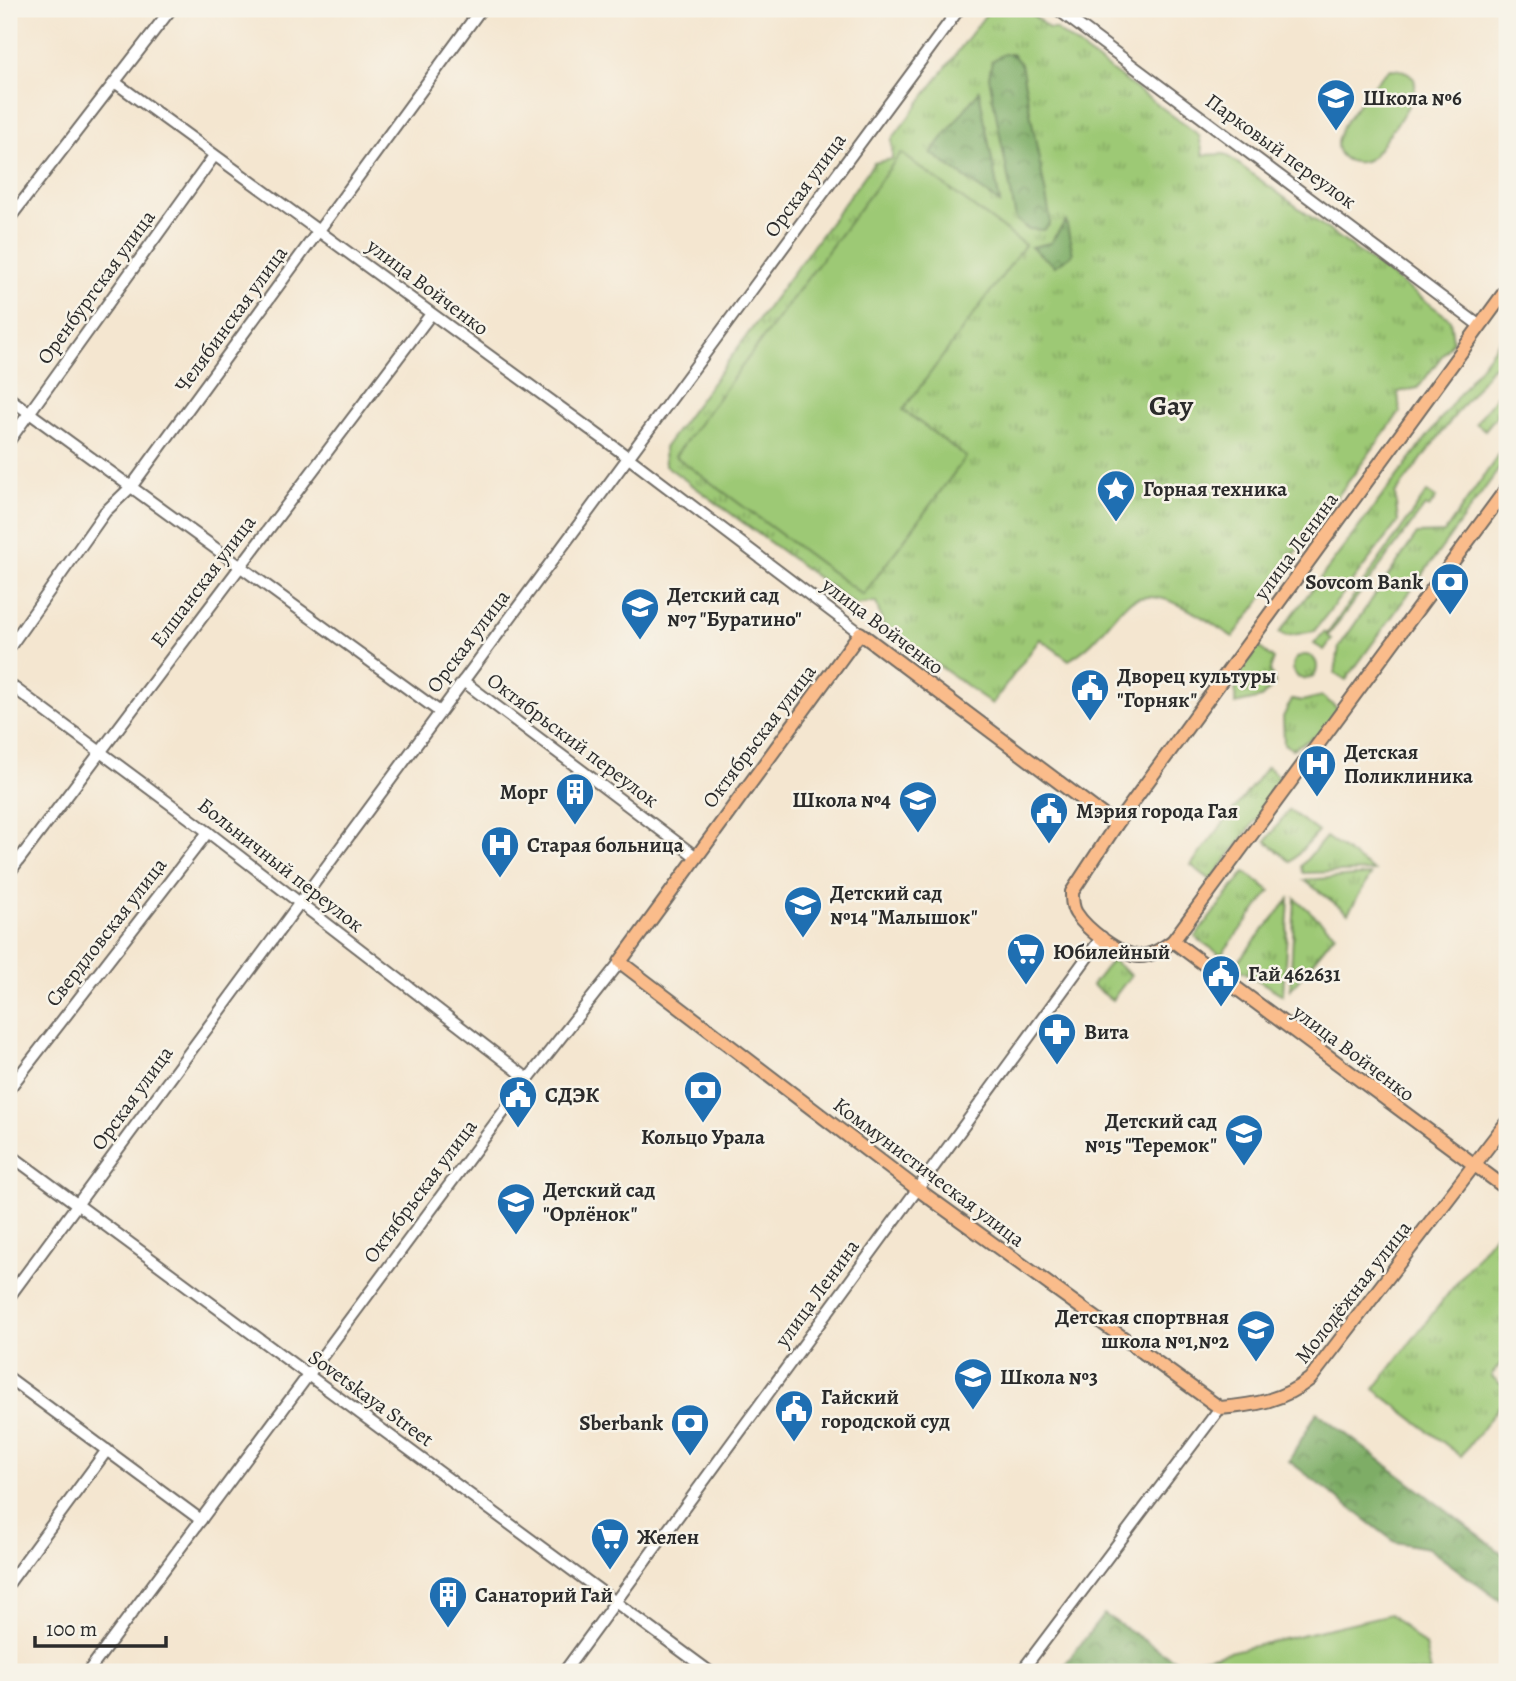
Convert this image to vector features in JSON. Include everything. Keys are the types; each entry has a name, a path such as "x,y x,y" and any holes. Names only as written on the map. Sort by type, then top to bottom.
{"main road":[{"name":"улица Ленина","path":"1116,825 1507,289"},
{"path":"1116,825 1072,892 1077,914 1102,937 1129,954 1138,956 1159,951 1173,941 1507,488"},
{"name":"улица Войченко","path":"860,633 1116,825"},
{"name":"Октябрьская улица","path":"620,962 860,633"},
{"name":"улица Войченко","path":"1173,941 1507,1189"},
{"name":"Коммунистическая улица","path":"620,962 916,1188 1220,1408"},
{"name":"Молодёжная улица","path":"1220,1408 1271,1401 1293,1392 1310,1379 1507,1122"}],"street":[{"path":"9,219 171,9"},
{"name":"Челябинская улица","path":"9,648 105,512 131,487 481,9"},
{"name":"Орская улица","path":"9,1297 959,9"},
{"name":"Парковый переулок","path":"1057,9 1480,326"},
{"name":"улица Войченко","path":"116,83 629,458 860,633"},
{"name":"Оренбургская улица","path":"9,441 214,156"},
{"name":"Елшанская улица","path":"9,873 238,564 430,314"},
{"path":"9,398 440,712"},
{"name":"Октябрьский переулок","path":"463,681 695,856"},
{"name":"Больничный переулок","path":"9,684 208,831 528,1079"},
{"name":"Свердловская улица","path":"9,1089 208,831"},
{"name":"улица Ленина","path":"564,1672 1102,937"},
{"name":"Октябрьская улица","path":"89,1672 528,1079 620,962"},
{"name":"Sovetskaya Street","path":"9,1154 710,1672"},
{"path":"9,1378 201,1520"},
{"path":"1021,1672 1220,1408"},
{"path":"9,1583 107,1450"}],"green space":[{"path":"990,9 1026,9 1049,29 1055,29 1199,135 1203,155 1225,154 1450,319 1453,341 1418,388 1398,392 1400,412 1233,637 1178,604 1147,597 1133,600 1120,610 1091,643 1069,660 1040,639 992,704 883,625 876,602 855,605 665,465 664,448 874,163 892,159 892,139"},
{"path":"1004,54 1012,54 1021,64 1050,217 1050,224 1044,230 1027,229 1016,219 989,77 992,61"},
{"path":"1390,69 1406,72 1413,78 1415,87 1412,98 1399,121 1372,157 1361,162 1349,161 1338,149 1337,143 1343,126"},
{"path":"979,91 1000,203 931,153"},
{"path":"901,153 1025,245 903,410 966,457 863,595 675,456"},
{"path":"1066,221 1073,254 1055,266 1031,247 1050,243"},
{"path":"1507,331 1507,365 1492,367 1395,494 1398,522 1314,631 1287,636 1279,633"},
{"path":"1506,383 1507,403 1485,430 1476,423"},
{"path":"1507,443 1507,458 1346,680 1335,673 1339,647 1417,534 1444,533"},
{"path":"1427,492 1436,498 1429,508 1425,506 1328,636 1332,639 1324,650 1314,644 1324,632 1327,634"},
{"path":"1255,644 1274,659 1270,670 1275,684 1261,698 1235,704 1236,669"},
{"path":"1305,655 1314,658 1317,667 1314,676 1305,679 1296,676 1293,667 1296,658"},
{"path":"1322,696 1338,709 1322,733 1292,749 1284,744 1283,717 1292,699 1302,701"},
{"path":"1267,767 1285,781 1211,880 1191,865"},
{"path":"1289,810 1318,832 1291,862 1266,841"},
{"path":"1326,837 1374,871 1303,873 1301,866"},
{"path":"1245,872 1270,891 1221,955 1195,937"},
{"path":"1371,875 1348,913 1304,880"},
{"path":"1295,898 1335,934 1290,990"},
{"path":"1289,899 1283,995 1234,966"},
{"path":"1112,960 1131,975 1112,1000 1092,985"},
{"path":"1500,1227 1507,1232 1507,1355 1491,1376 1507,1389 1507,1396 1461,1456 1374,1389"},
{"path":"1317,1412 1507,1557 1507,1606 1428,1548 1395,1542 1289,1461"},
{"path":"1104,1614 1176,1661 1125,1672 1059,1672"},
{"path":"1390,1614 1425,1646 1431,1672 1144,1672"}],"place":[{"name":"Школа №6","path":"1336,132"},
{"name":"Горная техника","path":"1116,523"},
{"name":"Sovcom Bank","path":"1450,616"},
{"name":"Детский сад №7 \"Буратино\"","path":"640,641"},
{"name":"Дворец культуры \"Горняк\"","path":"1090,722"},
{"name":"Детская Поликлиника","path":"1317,798"},
{"name":"Морг","path":"575,826"},
{"name":"Школа №4","path":"918,834"},
{"name":"Мэрия города Гая","path":"1049,845"},
{"name":"Старая больница","path":"500,879"},
{"name":"Детский сад №14 \"Малышок\"","path":"803,939"},
{"name":"Юбилейный","path":"1026,986"},
{"name":"Гай 462631","path":"1221,1008"},
{"name":"Вита","path":"1057,1066"},
{"name":"Кольцо Урала","path":"703,1124"},
{"name":"СДЭК","path":"518,1129"},
{"name":"Детский сад №15 \"Теремок\"","path":"1244,1167"},
{"name":"Детский сад \"Орлёнок\"","path":"516,1236"},
{"name":"Детская спортвная школа №1,№2","path":"1256,1363"},
{"name":"Школа №3","path":"973,1411"},
{"name":"Гайский городской суд","path":"794,1443"},
{"name":"Sberbank","path":"690,1457"},
{"name":"Желен","path":"610,1571"},
{"name":"Санаторий Гай","path":"448,1629"}],"district":[{"name":"Gay","path":"1171,405"}]}
